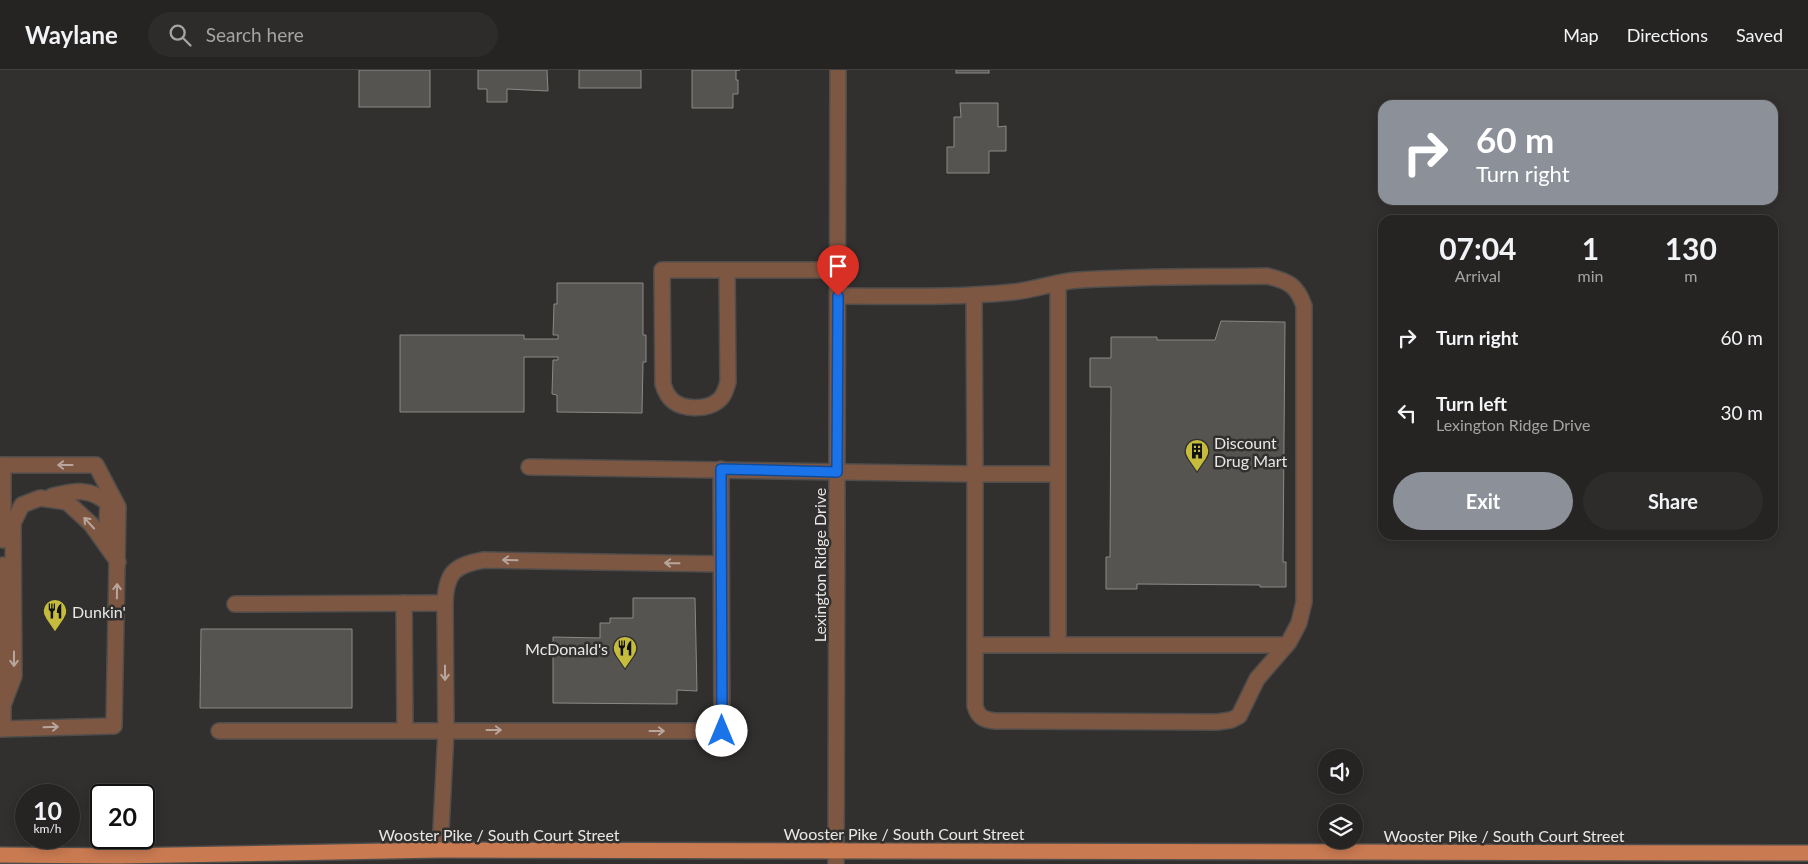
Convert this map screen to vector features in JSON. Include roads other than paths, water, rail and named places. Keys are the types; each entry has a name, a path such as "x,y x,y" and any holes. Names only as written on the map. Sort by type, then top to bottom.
{"main road":[{"name":"Wooster Pike / South Court Street","path":"0,855 118,856 440,850 836,857 1785,858 1808,853"}],"street":[{"name":"Lexington Ridge Drive","path":"836,857 838,70"},
{"path":"727,270 728,382 724,394 719,400 706,406 679,405 666,393 663,384 662,270 727,270 838,270"},
{"path":"838,296 948,297 974,295 1016,292 1079,280 1267,276 1286,282 1300,294 1304,306 1304,602 1299,623 1286,645 1257,678 1239,716 1231,720 1217,722 987,720 980,717 976,706 974,295"},
{"path":"1058,283 1058,645"},
{"path":"2,465 96,465 118,506 118,562 114,726 1,729 2,465"},
{"path":"529,467 1057,474"},
{"path":"219,731 722,731 721,469"},
{"path":"2,705 14,676 13,524 22,505 40,498 74,491 97,494 108,503 106,545"},
{"path":"40,498 67,502 91,524 118,562"},
{"path":"440,850 446,731 446,584 458,568 471,562 484,560 721,564"},
{"path":"404,603 405,730"},
{"path":"235,604 445,603"},
{"path":"976,645 1286,645"}],"place":[{"name":"Discount Drug Mart","path":"1197,472"},
{"name":"Dunkin'","path":"55,632"},
{"name":"McDonald's","path":"625,669"}]}
